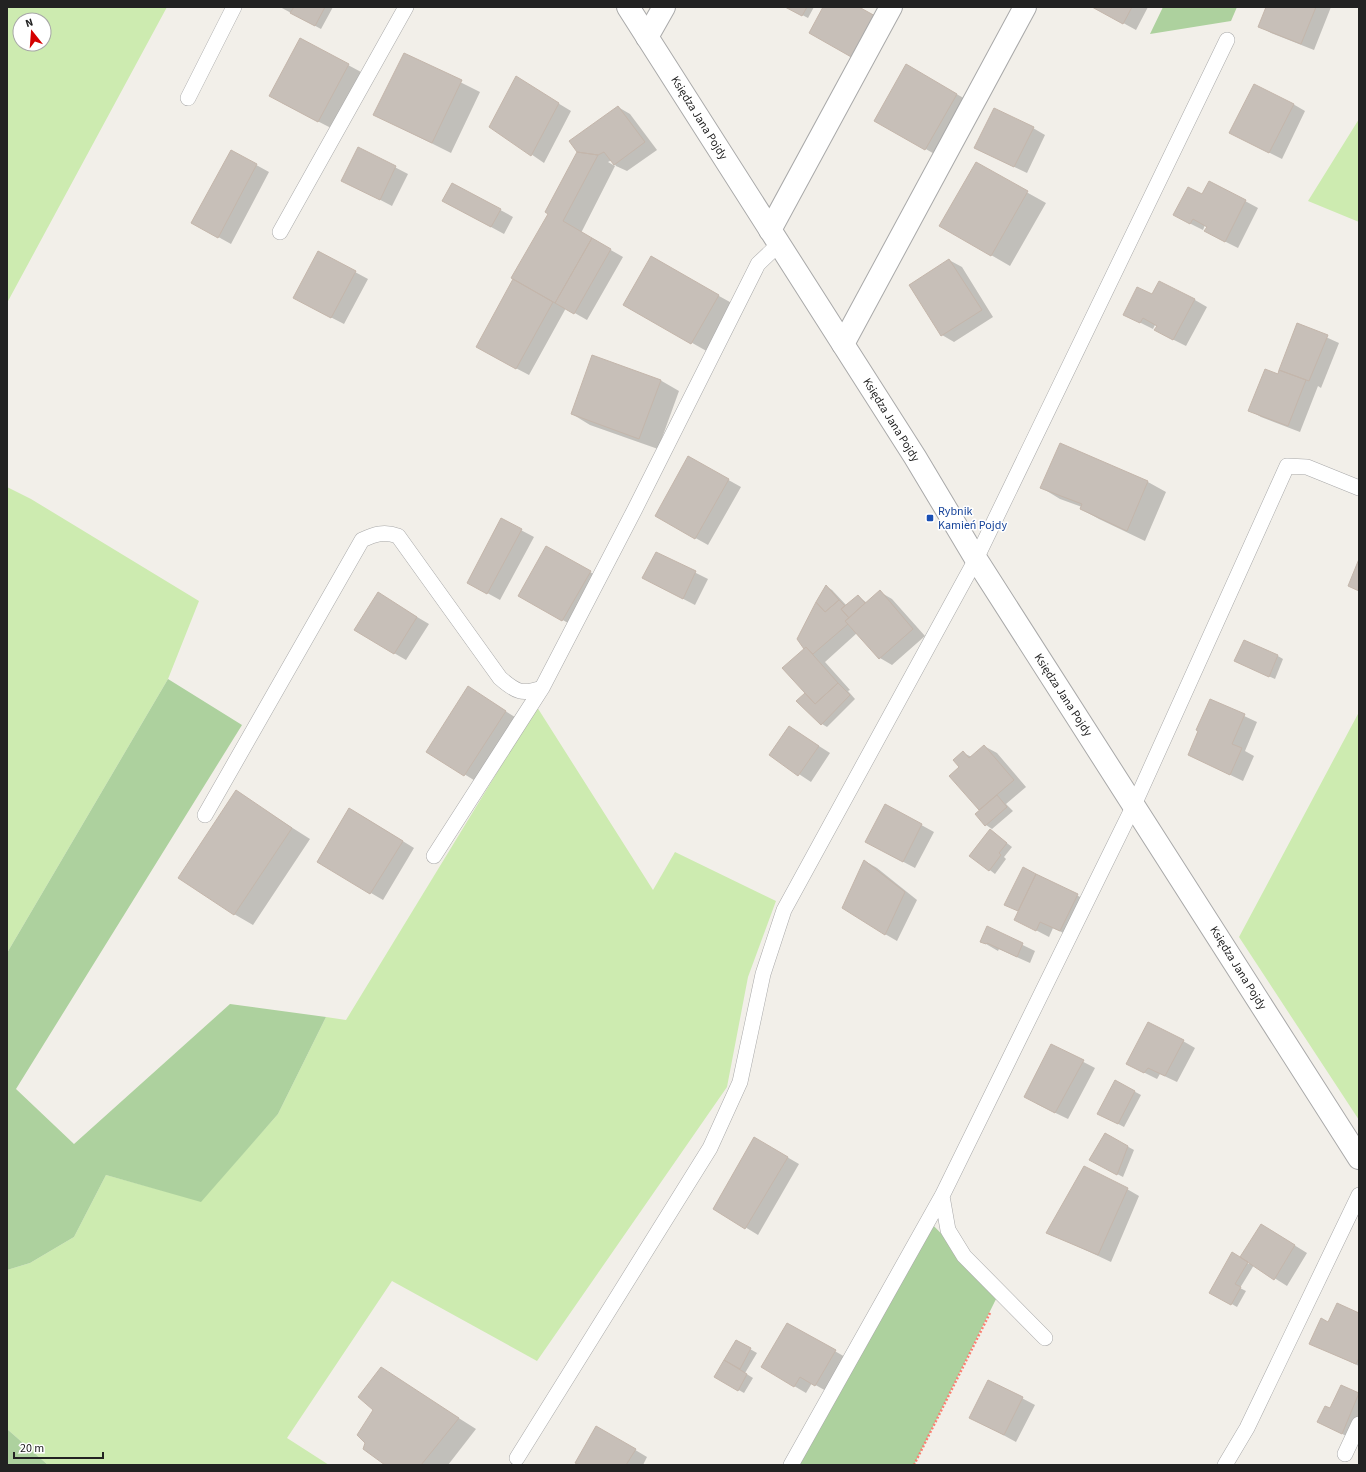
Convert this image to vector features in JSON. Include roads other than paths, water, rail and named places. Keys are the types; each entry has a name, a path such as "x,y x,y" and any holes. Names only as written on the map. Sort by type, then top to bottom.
{"street":[{"name":"Księdza Jana Pojdy","path":"628,7 915,457 976,558 1359,1158"},
{"path":"648,37 664,7"},
{"path":"775,237 892,7"},
{"path":"843,344 1025,7"}],"lane":[{"path":"188,98 234,7"},
{"path":"280,232 406,7"},
{"path":"518,1458 710,1148 740,1082 763,974 784,910 976,558 1227,40"},
{"path":"434,856 542,688 635,509 758,264 775,237"},
{"path":"791,1465 942,1196 1134,805 1287,466 1307,467 1359,488"},
{"path":"205,815 362,540 376,534 387,532 398,536 500,678 513,690 528,693 542,688"},
{"path":"1225,1465 1247,1428 1359,1195"},
{"path":"942,1196 948,1230 964,1256 1045,1338"},
{"path":"1345,1454 1359,1424"}],"place":[{"name":"Rybnik Kamień Pojdy","path":"930,518"}]}
